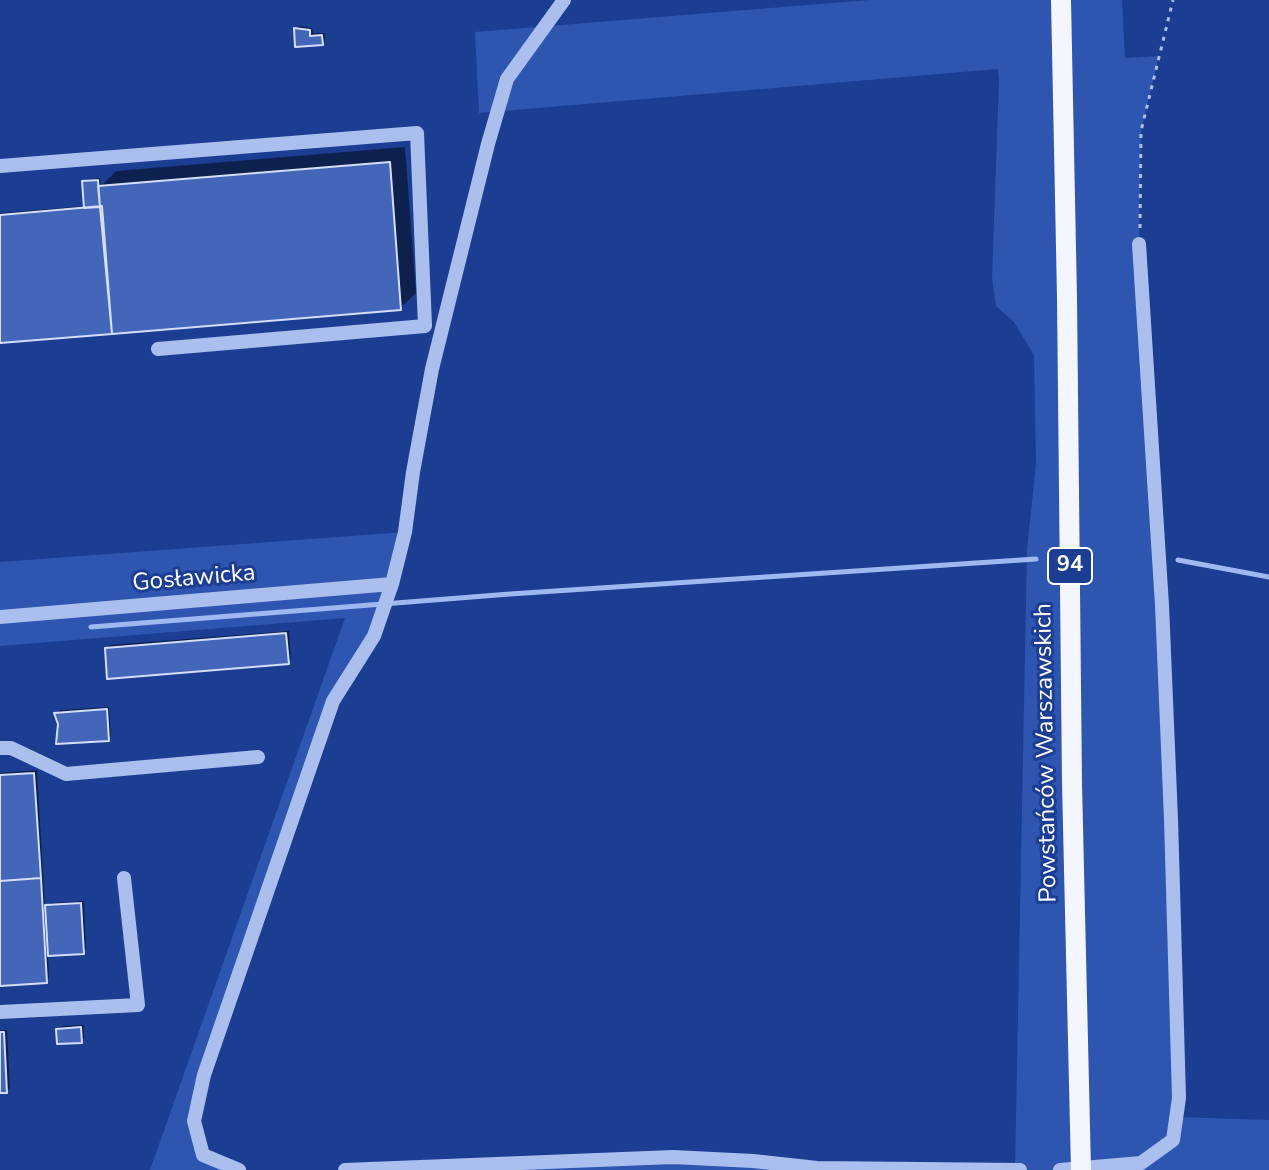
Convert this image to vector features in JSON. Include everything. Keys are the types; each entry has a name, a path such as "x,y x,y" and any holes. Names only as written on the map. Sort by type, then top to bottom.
{"main road":[{"name":"Powstańców Warszawskich","path":"1061,0 1081,1170"}],"street":[{"path":"239,1170 203,1155 194,1121 204,1075 333,701 374,636 392,584 405,532 432,369 507,79 564,0"},
{"path":"0,166 417,133 425,326 158,349"},
{"path":"1060,1170 1141,1163 1173,1140 1179,1098 1163,620 1139,244"},
{"name":"Gosławicka","path":"0,617 392,584"},
{"path":"0,748 11,748 66,774 258,757"},
{"path":"0,1012 138,1005 124,878"},
{"path":"345,1170 673,1157 817,1168 1020,1170"}],"path":[{"path":"1139,244 1141,131 1173,0"}],"shaded area":[{"path":"869,0 1122,0 1125,58 1159,56 1141,131 1139,244 1162,605 1177,1117 1269,1120 1269,1170 1015,1170 1027,549 1036,464 1034,355 1014,322 996,306 992,278 998,69 479,113 475,32"},
{"path":"405,532 374,636 333,701 194,1121 203,1155 239,1170 150,1170 345,618 0,646 0,562"},
{"path":"673,1157 1015,1170 345,1170"}],"building":[{"path":"294,28 310,30 310,36 322,35 323,45 295,47"},
{"path":"390,162 401,310 112,334 98,186"},
{"path":"98,180 100,207 84,208 82,181"},
{"path":"102,206 112,334 0,343 0,215"},
{"path":"286,633 289,664 107,679 105,648"},
{"path":"107,709 109,741 56,744 58,724 54,713"},
{"path":"34,773 41,878 0,881 0,775"},
{"path":"41,878 47,983 0,986 0,881"},
{"path":"81,903 84,954 48,956 45,905"},
{"path":"81,1027 82,1043 57,1044 56,1029"},
{"path":"0,1032 4,1032 7,1093 0,1093"}],"waterway":[{"path":"91,627 510,594 1036,559"},
{"path":"1178,560 1269,577"}]}
